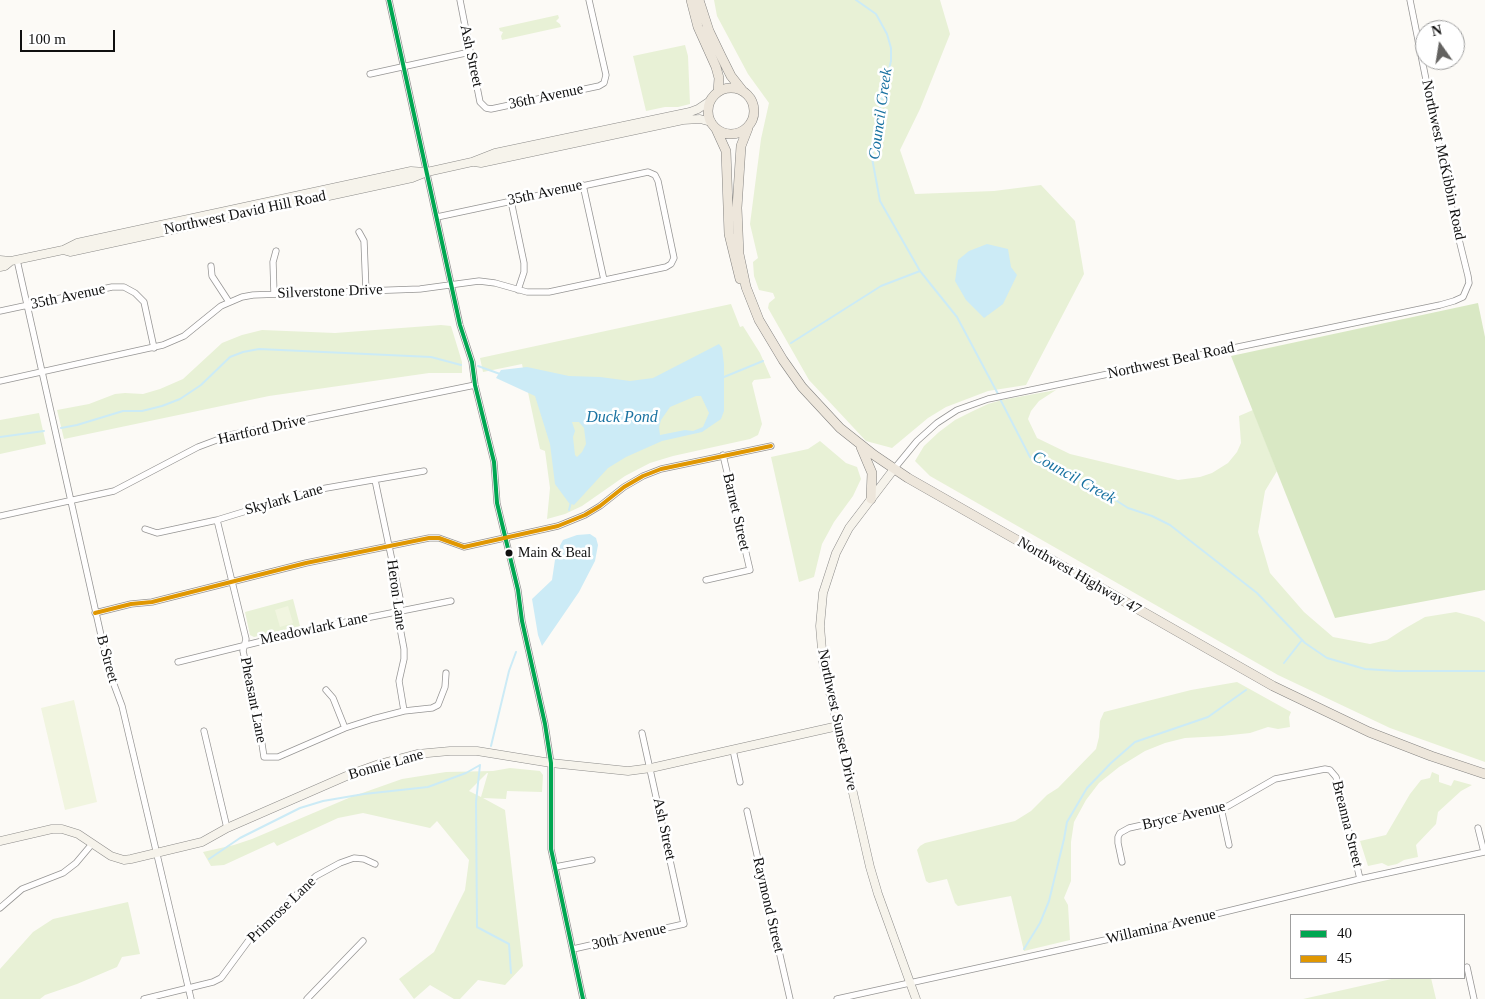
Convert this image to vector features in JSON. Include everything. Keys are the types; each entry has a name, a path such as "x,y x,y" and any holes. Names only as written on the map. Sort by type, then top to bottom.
{"main road":[{"path":"691,0 698,27 716,67 719,78 718,92"},
{"path":"699,0 709,31 731,76 752,100 754,107 752,122 748,128 736,134 729,134 713,126 708,115 710,101 718,92 730,88 742,90"},
{"name":"Northwest Highway 47","path":"713,126 726,151 729,234 741,282 746,287"},
{"name":"Northwest Highway 47","path":"748,128 741,146 737,208 739,254 751,302 768,336 793,375 825,413 859,445 894,469 1104,591 1289,694 1394,742 1485,774"},
{"path":"859,445 872,473 871,499"}],"street":[{"path":"389,0 460,325 472,362 475,385 494,462 496,503 518,590 522,622 546,724 551,763 550,838 583,999"},
{"name":"Ash Street","path":"460,0 480,102 488,109"},
{"name":"36th Avenue","path":"488,109 604,84 606,75 589,0"},
{"name":"Northwest McKibbin Road","path":"1410,0 1454,220 1468,276 1467,290"},
{"path":"370,74 470,52"},
{"name":"Northwest David Hill Road","path":"0,260 14,260 64,250 77,243 414,170 427,172 472,162 495,153 690,112 710,101"},
{"name":"Northwest David Hill Road","path":"472,162 481,163 683,120 700,119 713,126"},
{"name":"35th Avenue","path":"437,217 645,172 653,174 658,181 672,244 674,256 672,262"},
{"path":"583,185 604,280"},
{"path":"511,201 524,263 524,272 518,290"},
{"path":"359,232 364,241 366,291"},
{"path":"274,294 273,262 276,251"},
{"name":"Northwest David Hill Road","path":"0,267 14,260"},
{"name":"B Street","path":"14,260 27,305 109,671 122,706 191,999"},
{"name":"Silverstone Drive","path":"0,381 170,343 184,336 214,310 229,302 253,295 420,289 474,282 492,282 533,293 549,292 667,266 672,262"},
{"path":"210,266 212,276 229,302"},
{"name":"35th Avenue","path":"0,311 112,287 126,288 137,294 145,305 154,348"},
{"name":"Northwest Beal Road","path":"894,469 917,440 937,423 957,410 988,399 1440,305 1463,296 1467,290"},
{"name":"Hartford Drive","path":"0,516 114,491 198,447 230,435 475,385"},
{"path":"96,613 131,604 152,602 306,563 433,537 464,547 558,526 585,515 624,487 643,476 661,469 771,446"},
{"name":"Barnet Street","path":"706,580 750,570 723,455"},
{"name":"Northwest Sunset Drive","path":"894,469 849,528 842,541 831,565 822,601 820,626 822,654 870,867 916,999"},
{"name":"Skylark Lane","path":"145,529 157,533 217,520 315,490 424,471"},
{"name":"Heron Lane","path":"375,480 401,603 398,617 404,659 399,681 404,712"},
{"name":"Pheasant Lane","path":"217,520 246,639 243,651 257,712 264,757 278,757 345,728 373,719 432,708 438,705 445,687 446,673"},
{"name":"Meadowlark Lane","path":"178,662 311,628 451,601"},
{"path":"326,690 333,698 345,728"},
{"name":"Bonnie Lane","path":"0,841 52,829 62,829 72,832 111,856 124,860 202,842 227,828 351,774 417,754 465,750 618,771 638,770 838,726"},
{"path":"204,731 227,828"},
{"name":"Ash Street","path":"642,734 684,924"},
{"path":"733,750 740,782"},
{"name":"Bryce Avenue","path":"1122,862 1118,842 1120,833 1129,828 1233,804 1275,779 1319,769 1330,770"},
{"name":"Breanna Street","path":"1330,770 1338,782 1360,879"},
{"path":"1221,808 1229,844"},
{"name":"Raymond Street","path":"747,811 790,999"},
{"path":"1478,828 1484,852"},
{"path":"0,908 22,889 56,876 70,868 92,844"},
{"name":"Willamina Avenue","path":"837,999 1146,931 1360,879 1484,852"},
{"name":"Primrose Lane","path":"144,999 213,982 221,978 249,940 316,876 354,858 364,859 375,864"},
{"path":"555,867 592,860"},
{"name":"30th Avenue","path":"573,949 684,924"},
{"path":"306,999 363,941"},
{"path":"1466,967 1474,999"}],"green space":[{"path":"714,0 940,0 950,34 920,109 900,150 915,194 994,191 1041,185 1075,221 1084,274 1026,385 988,391 946,407 928,418 892,448 866,441 809,380 768,308 769,303 775,298 773,293 759,290 754,276 753,262 758,258 750,224 761,139 769,103 748,74 717,16"},
{"path":"558,15 559,18 556,21 561,27 502,40 503,32 499,28"},
{"path":"685,45 688,56 690,104 646,111 633,56"},
{"path":"1478,303 1485,337 1485,590 1335,618 1231,356"},
{"path":"731,304 740,327 743,326 760,353 771,378 754,380 752,383 762,424 758,435 750,439 650,463 625,476 582,506 565,514 547,519 550,488 545,451 540,449 522,364 483,372 480,358"},
{"path":"441,325 451,326 462,362 462,373 429,373 269,396 64,439 57,410 89,404 115,394 143,394 160,389 183,379 222,343 242,335 262,330 335,333"},
{"path":"1056,390 1039,401 1031,411 1028,419 1037,438 1070,454 1178,480 1212,473 1228,463 1237,452 1241,443 1239,416 1253,410 1277,471 1265,491 1258,532 1270,573 1304,612 1333,637 1370,644 1387,640 1425,617 1456,612 1479,618 1485,622 1485,762 1390,728 1278,675 930,476 915,461 924,446 955,420 988,404"},
{"path":"39,413 46,444 0,454 0,420"},
{"path":"820,441 846,463 857,467 861,479 853,496 834,522 822,544 814,577 799,582 771,457 808,449"},
{"path":"293,599 300,626 254,637 250,635 245,612"},
{"path":"288,606 293,623 280,627 275,610"},
{"path":"1237,682 1291,712 1289,717 1290,727 1278,729 1268,727 1250,733 1185,738 1165,743 1145,751 1119,767 1099,783 1086,800 1074,822 1071,842 1071,881 1064,898 1068,905 1070,940 1024,951 1011,896 958,906 955,903 947,879 929,883 926,881 917,850 920,846 925,843 1015,821 1031,811 1047,795 1058,788 1096,749 1100,721 1104,712 1191,690"},
{"path":"74,700 97,802 65,810 41,708"},
{"path":"510,768 540,771 543,775 542,792 507,791 506,799 483,798 505,810 523,966 505,985 478,980 460,999 454,999 430,985 414,999 399,979 434,952 465,890 469,860 437,821 430,828 363,813 338,818 277,846 274,842 224,865 211,866 203,852 252,839 351,797 402,779 446,772 493,771","holes":["488,773 481,797 469,791"]},
{"path":"1432,772 1439,775 1439,782 1451,786 1454,780 1472,785 1461,791 1438,812 1436,824 1416,845 1418,857 1388,866 1382,863 1368,866 1360,841 1386,835 1410,794 1421,780 1430,778"},
{"path":"128,902 140,954 122,957 117,967 45,995 40,999 0,999 0,969 33,932 53,919"},
{"path":"1392,979 1431,979 1436,999 1303,999"}],"water":[{"path":"987,244 1008,249 1011,267 1017,275 1003,304 984,318 966,300 955,281 958,260 969,251"},
{"name":"Duck Pond","path":"719,344 722,348 724,364 724,411 721,419 702,432 662,441 626,457 608,468 574,505 569,503 555,484 550,444 535,396 496,378 501,370 527,367 569,376 600,377 630,381 653,378","holes":["696,396 701,396 709,413 703,427 693,431 685,430 660,435 659,427 661,420 670,407","572,422 579,422 584,428 586,444 577,457 575,455 573,437 575,431"]},
{"path":"590,534 596,538 598,545 595,561 579,592 542,646 538,635 532,599 552,580 556,553 563,540 577,535"}],"waterway":[{"name":"Council Creek","path":"856,0 876,14 887,34 891,48 891,61 879,111 872,158 880,201 920,271 957,317 998,394"},
{"path":"791,343 881,286 920,271"},
{"path":"61,428 123,411 142,411 180,399 201,385 230,357 259,349 431,357 461,365"},
{"path":"724,377 763,361"},
{"path":"478,366 500,374"},
{"name":"Council Creek","path":"1000,399 1030,457 1095,487 1128,508 1152,516 1170,525 1257,593 1305,643 1327,658 1365,669 1485,671"},
{"path":"0,437 44,431"},
{"path":"569,510 571,502"},
{"path":"1284,663 1302,640"},
{"path":"491,746 509,671 516,652"},
{"path":"1024,949 1040,923 1049,901 1067,822 1087,788 1135,742 1208,717 1246,690"},
{"path":"480,765 476,802 477,927 509,944 511,973"},
{"path":"209,859 240,838 300,808 323,801 364,794 428,787 466,773 480,765"}],"transit line":[{"name":"40","path":"389,0 460,325 472,362 475,385 494,462 497,503 518,590 522,621 545,724 551,763 551,849 583,999"},
{"name":"45","path":"95,613 131,604 152,602 306,563 429,538 439,538 464,547 558,526 585,515 624,487 643,476 661,469 771,446"}],"place":[{"name":"Main & Beal","path":"509,553"}]}
